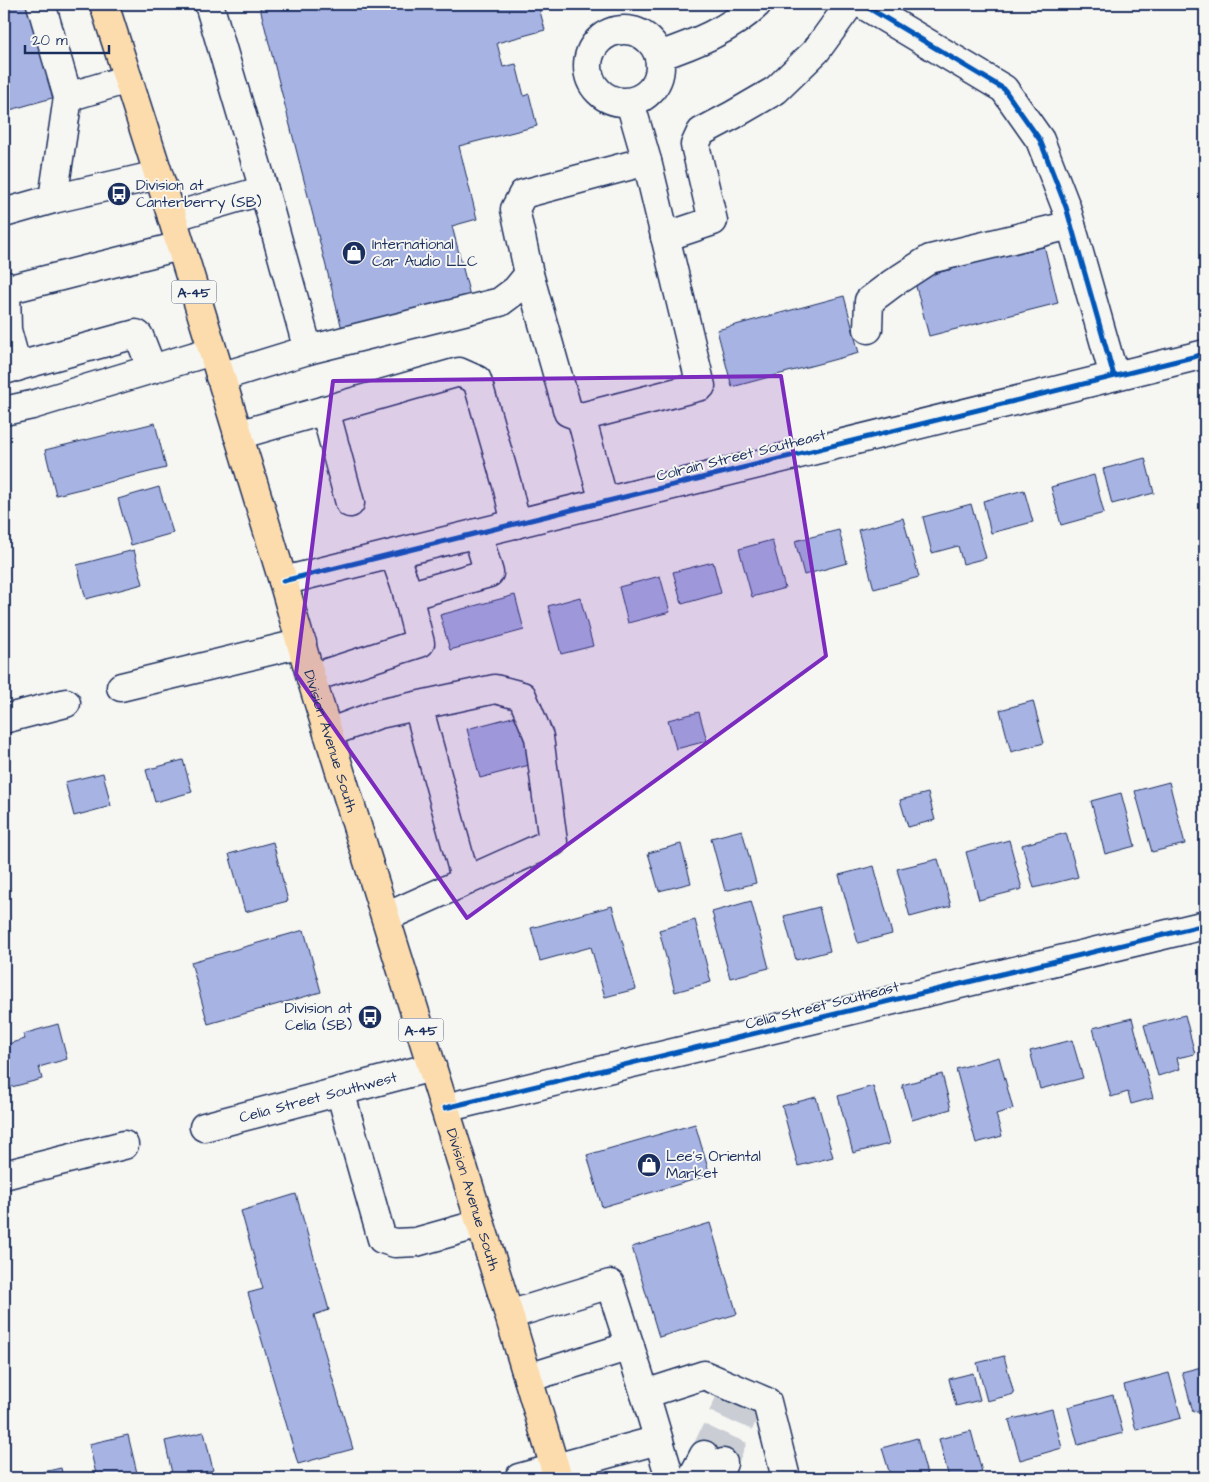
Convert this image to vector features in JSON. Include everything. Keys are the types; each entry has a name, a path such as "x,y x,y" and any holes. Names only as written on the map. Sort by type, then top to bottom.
{"main road":[{"name":"Division Avenue South","path":"104,4 172,217 328,732 557,1474"}],"street":[{"path":"41,4 68,97 53,200"},
{"path":"209,4 264,190 308,350"},
{"path":"659,56 697,43 744,16 757,4"},
{"path":"665,237 713,222 695,145 700,132 733,116 776,90 816,51 850,4"},
{"path":"862,4 1004,89 1040,140 1066,207 1114,376"},
{"path":"621,30 633,31 645,36 654,45 659,56 661,68 658,80 651,91 641,98 630,102 618,103 607,99 598,92 591,82 588,71 588,60 592,49 599,39 608,33 621,30"},
{"path":"68,97 128,79"},
{"path":"630,102 647,161 682,314 701,386 582,417 568,412 529,274 515,210 523,194 647,161"},
{"path":"4,213 158,175"},
{"path":"172,217 264,190"},
{"path":"868,329 870,301 930,259 1071,225"},
{"path":"152,369 139,336 136,334 10,369 5,287 180,246"},
{"path":"220,378 308,350 500,302 516,290 529,274"},
{"path":"4,411 32,405 212,351"},
{"name":"Colrain Street Southeast","path":"283,581 1205,354"},
{"path":"238,434 459,372 477,380 507,485 516,524"},
{"path":"325,410 350,503"},
{"path":"582,417 604,502"},
{"path":"408,596 489,573 478,533"},
{"path":"312,678 420,643 408,596 394,554"},
{"path":"121,687 302,643"},
{"path":"328,732 379,714 495,689 522,696 539,737 553,842 386,917"},
{"path":"4,719 66,703"},
{"path":"418,706 466,881"},
{"name":"Celia Street Southeast","path":"445,1108 1205,926"},
{"name":"Celia Street Southwest","path":"204,1127 432,1067"},
{"path":"340,1091 382,1239 395,1243 416,1242 480,1224"},
{"path":"4,1175 124,1145"},
{"path":"509,1315 610,1284 670,1478"},
{"path":"528,1378 630,1346"},
{"path":"645,1394 704,1375 741,1398 767,1402 786,1478"},
{"path":"518,1478 557,1474 658,1440"}],"highlighted area":[{"path":"781,376 826,656 467,918 296,674 333,381"}],"building":[{"path":"4,4 32,4 59,96 10,110 4,96"},
{"path":"259,4 538,4 545,30 497,43 503,67 516,64 524,96 529,94 537,126 459,146 477,219 452,226 470,296 342,329"},
{"path":"1044,245 1058,303 929,336 914,279"},
{"path":"844,296 859,353 732,387 717,330"},
{"path":"155,423 166,468 56,495 45,450"},
{"path":"1145,458 1154,493 1112,504 1103,469"},
{"path":"1094,475 1104,513 1061,525 1051,487"},
{"path":"159,487 173,533 131,545 118,499"},
{"path":"1024,490 1033,522 991,533 983,501"},
{"path":"971,504 986,558 963,564 958,546 932,553 923,517"},
{"path":"903,518 919,577 874,589 858,530"},
{"path":"839,530 847,563 804,575 795,541"},
{"path":"772,540 785,588 752,597 739,549"},
{"path":"134,550 143,584 86,599 77,565"},
{"path":"713,562 721,593 682,604 673,572"},
{"path":"660,576 670,612 628,623 619,587"},
{"path":"515,595 524,630 450,650 440,615"},
{"path":"580,597 593,646 561,654 548,606"},
{"path":"1033,701 1044,743 1011,752 1000,710"},
{"path":"699,712 707,741 676,749 668,720"},
{"path":"524,714 537,763 480,778 467,729"},
{"path":"183,760 192,792 155,802 146,770"},
{"path":"103,773 111,806 74,816 65,782"},
{"path":"1169,782 1185,844 1152,852 1135,791"},
{"path":"928,793 935,820 908,827 900,800"},
{"path":"1121,793 1135,846 1105,854 1091,801"},
{"path":"742,830 756,883 725,891 711,838"},
{"path":"1066,833 1078,877 1034,888 1022,845"},
{"path":"1009,840 1022,889 979,900 966,852"},
{"path":"273,842 288,901 245,912 229,854"},
{"path":"681,844 691,883 659,891 648,853"},
{"path":"938,859 951,906 910,917 897,869"},
{"path":"874,866 892,934 858,943 839,875"},
{"path":"751,901 769,968 730,978 712,912"},
{"path":"612,906 636,989 605,997 591,947 540,961 531,928"},
{"path":"819,907 830,951 796,960 784,916"},
{"path":"695,920 711,982 675,992 659,930"},
{"path":"304,930 321,992 208,1024 191,962"},
{"path":"1205,1009 1205,1025 1201,1010"},
{"path":"1185,1015 1195,1054 1177,1058 1180,1069 1158,1076 1144,1025"},
{"path":"1132,1018 1153,1098 1131,1104 1128,1092 1111,1097 1093,1028"},
{"path":"58,1024 67,1059 39,1067 42,1079 4,1089 4,1045 25,1039 23,1034"},
{"path":"1072,1040 1083,1078 1040,1089 1030,1051"},
{"path":"999,1057 1013,1109 996,1114 1002,1136 976,1143 956,1069"},
{"path":"942,1074 951,1109 912,1120 902,1085"},
{"path":"873,1086 889,1144 853,1153 838,1096"},
{"path":"816,1097 833,1157 798,1166 782,1106"},
{"name":"Lee's Oriental Market","path":"695,1124 710,1175 602,1207 587,1155"},
{"path":"296,1194 329,1310 314,1315 353,1449 298,1464 248,1293 263,1289 241,1211"},
{"path":"710,1223 737,1314 659,1337 632,1247"},
{"path":"1004,1356 1014,1394 987,1401 977,1363"},
{"path":"1205,1366 1205,1409 1193,1412 1182,1372"},
{"path":"973,1373 980,1400 956,1406 949,1379"},
{"path":"1169,1373 1181,1418 1136,1430 1124,1385"},
{"path":"1113,1395 1123,1433 1078,1445 1068,1407"},
{"path":"1052,1409 1062,1448 1020,1460 1009,1420"},
{"path":"971,1431 982,1472 958,1478 949,1478 939,1439"},
{"path":"204,1432 213,1470 173,1478 165,1441"},
{"path":"128,1435 137,1473 114,1478 97,1478 89,1444"},
{"path":"917,1438 928,1478 891,1478 882,1448"},
{"path":"61,1468 63,1478 21,1477"}],"tunnel":[{"path":"704,1455 730,1400"},
{"path":"723,1463 746,1409"}],"cycle path":[{"path":"862,4 1004,89 1040,140 1066,207 1114,376"},
{"path":"283,581 1205,354"},
{"path":"445,1108 1205,925"}],"place":[{"name":"Division at Canterberry (SB)","path":"119,194"},
{"name":"International Car Audio LLC","path":"354,253"},
{"name":"Division at Celia (SB)","path":"370,1017"},
{"name":"Lee's Oriental Market","path":"649,1165"}]}
